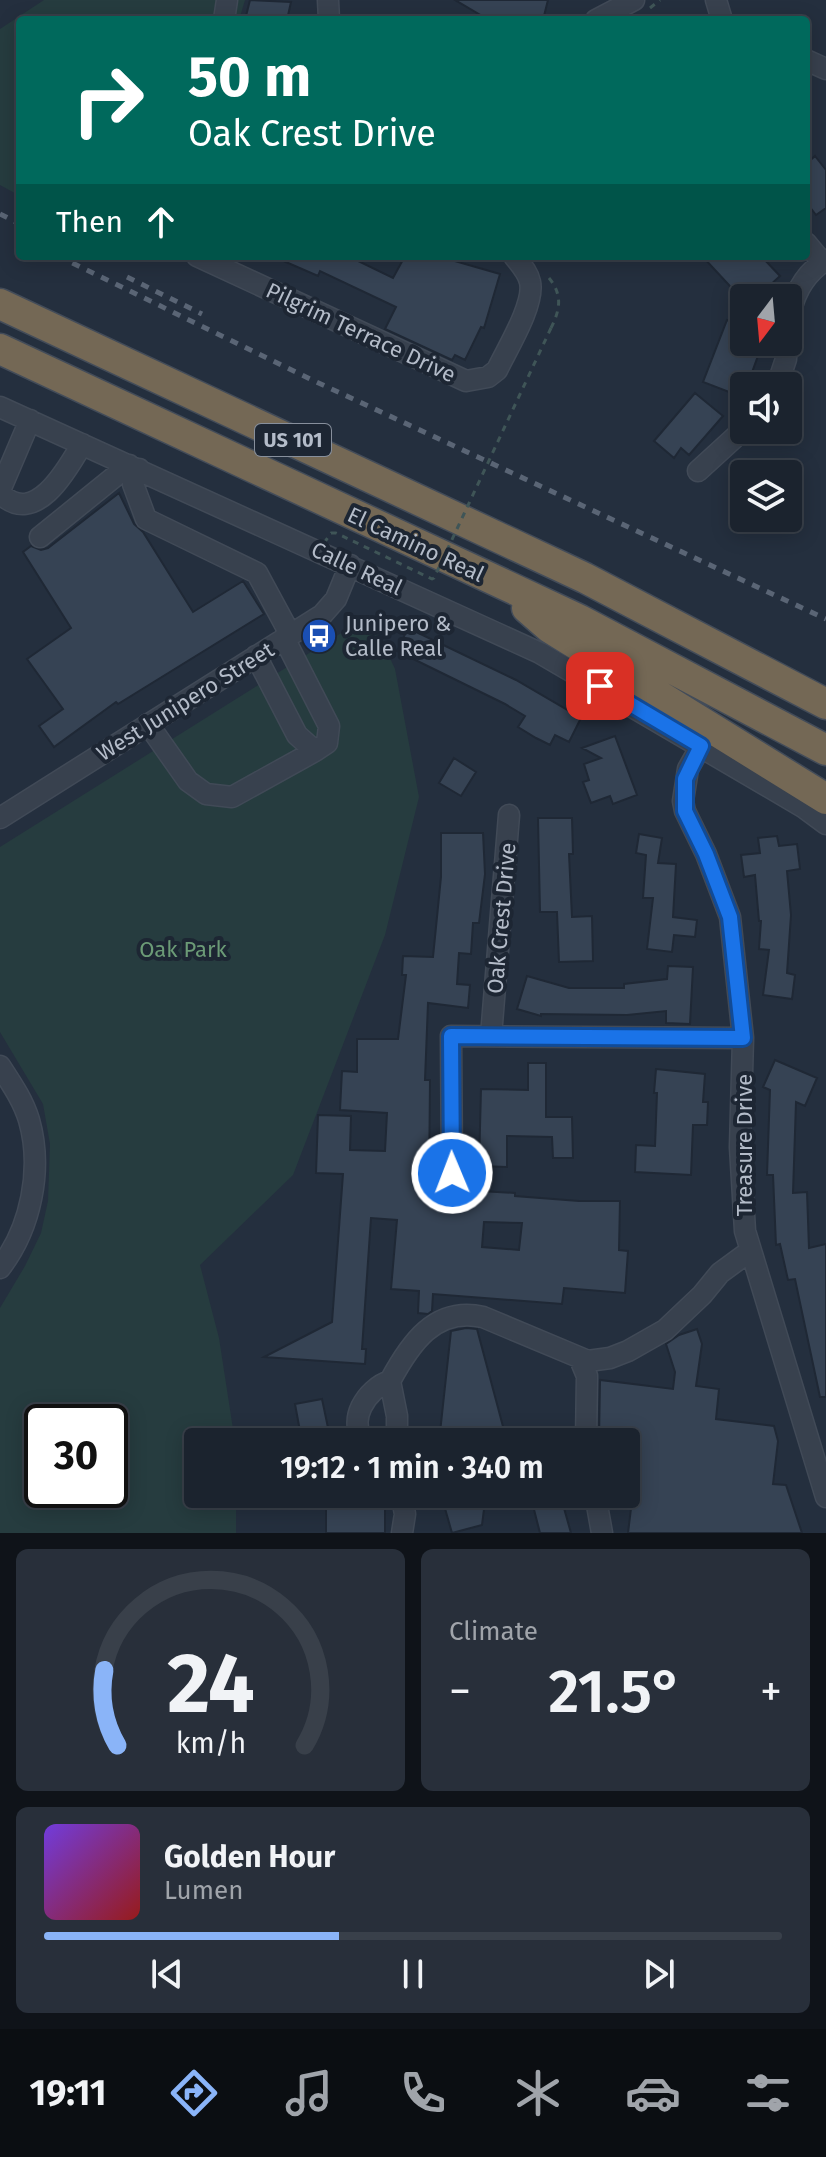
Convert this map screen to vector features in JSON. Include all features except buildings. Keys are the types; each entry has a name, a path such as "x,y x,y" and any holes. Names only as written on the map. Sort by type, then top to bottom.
{"highway":[{"name":"El Camino Real","path":"0,304 585,578 826,704"},
{"name":"El Camino Real","path":"0,349 630,645 826,750"},
{"path":"585,578 826,685"},
{"path":"499,583 550,628 826,799"}],"street":[{"path":"604,16 634,0"},
{"name":"Pilgrim Terrace Drive","path":"206,260 466,381 477,381 497,370 530,300 531,286 527,273 517,260"},
{"path":"802,285 815,267 824,261"},
{"name":"Calle Real","path":"0,407 540,653 701,746 826,824"},
{"path":"30,420 1,488 1,494 9,501 26,505 44,494 67,472 82,444"},
{"path":"698,471 730,442"},
{"path":"40,537 134,467"},
{"path":"134,467 133,484 146,519 257,573 329,726 327,743 232,797 206,794 188,781 148,724"},
{"name":"West Junipero Street","path":"0,818 331,607 350,565"},
{"path":"256,656 297,735 315,751"},
{"name":"Treasure Drive","path":"701,746 685,779 685,811 706,854 730,917 743,1038 740,1147 743,1212 750,1251 826,1497"},
{"name":"Oak Crest Drive","path":"491,1036 509,815"},
{"path":"452,1173 451,1036 743,1038"},
{"path":"0,1066 29,1119 33,1143 33,1184 21,1232 0,1268"},
{"path":"397,1428 390,1381 406,1353 437,1321 458,1315 483,1317 580,1359 610,1358 665,1330 720,1273 750,1251"},
{"path":"580,1359 587,1376 586,1428"},
{"path":"357,1428 357,1413 381,1384 390,1381"},
{"path":"402,1533 404,1508"},
{"path":"598,1508 602,1533"}],"path":[{"path":"324,543 331,533 336,533 434,578 560,311 554,284 546,275"}],"green space":[{"path":"44,0 245,0 240,16 20,16"},
{"path":"16,18 16,194 0,185 0,29"},
{"name":"Oak Park","path":"370,615 395,669 419,797 385,935 293,1175 200,1265 219,1338 233,1428 184,1428 184,1508 236,1508 236,1533 0,1533 0,1308 41,1233 48,1201 50,1144 43,1104 0,1032 0,847"}],"railway":[{"path":"0,214 16,222"},
{"path":"66,260 308,378 826,619"},
{"path":"127,277 202,314"}],"place":[{"name":"Junipero & Calle Real","path":"319,636"}],"route":[{"path":"452,1173 451,1036 743,1038 730,917 683,801 688,769 701,746 600,686"}]}
